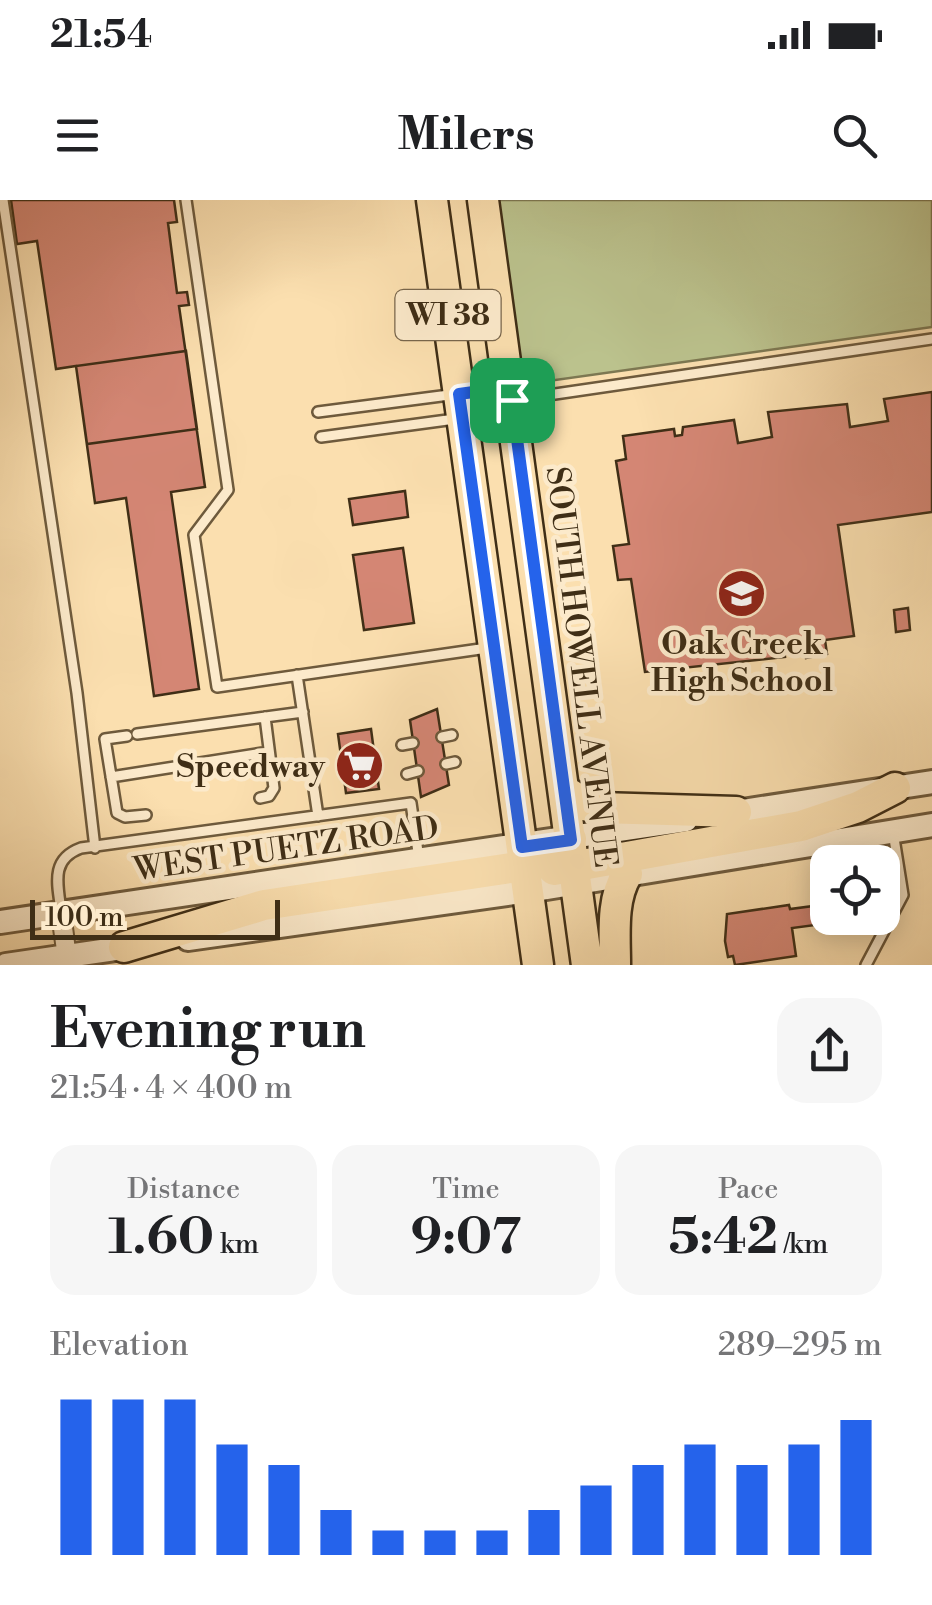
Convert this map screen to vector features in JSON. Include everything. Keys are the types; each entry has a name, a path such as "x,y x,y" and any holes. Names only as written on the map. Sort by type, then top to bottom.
{"main road":[{"name":"WI 38","path":"432,200 538,965"},
{"name":"SOUTH HOWELL AVENUE","path":"483,200 587,965"},
{"path":"124,948 264,905 525,868 542,878 573,862 800,826 858,807 894,788"},
{"path":"565,791 588,806 600,808 736,812"},
{"path":"614,965 619,887 628,874"}],"street":[{"path":"573,862 736,812 932,782"},
{"path":"573,862 628,874 932,826"},
{"name":"WEST PUETZ ROAD","path":"0,922 420,862 525,868 573,862"},
{"path":"62,913 68,961"},
{"path":"6,965 68,961 124,948"}],"lane":[{"path":"3,200 77,693 95,848"},
{"path":"186,200 228,490 194,536 217,687 495,647"},
{"path":"318,412 461,406 932,340"},
{"path":"321,436 461,406 512,400"},
{"path":"297,675 318,816"},
{"path":"146,815 125,817 117,813 105,740 302,712"},
{"path":"260,798 269,796 274,788 265,717"},
{"path":"402,746 413,743"},
{"path":"111,776 269,752"},
{"path":"62,913 59,863 66,854 318,816 411,804 420,862"},
{"path":"866,965 903,895 893,832"}],"green space":[{"path":"495,200 932,200 932,327 527,384 523,381"}],"building":[{"path":"11,200 174,200 177,222 168,223 177,293 187,292 189,305 179,306 205,487 171,492 199,689 154,696 126,498 95,503 76,366 56,369 37,241 17,244"},
{"path":"186,351 197,429 87,444 76,366"},
{"path":"932,392 932,512 838,525 854,636 825,640 827,654 806,658 804,644 784,647 785,657 645,672 631,579 618,580 613,546 629,544 616,461 626,459 623,436 674,429 675,436 682,435 683,427 734,420 738,443 772,437 768,412 847,404 850,427 888,421 884,399"},
{"path":"405,491 408,517 353,525 349,499"},
{"path":"403,548 414,623 364,630 353,555"},
{"path":"908,608 910,630 896,632 894,610"},
{"name":"Speedway","path":"437,709 449,785 421,797 410,720"},
{"name":"Speedway","path":"371,729 379,789 346,793 338,734"},
{"path":"789,905 790,909 810,906 810,926 792,928 796,956 735,965 733,956 728,957 725,941 727,914"}],"place":[{"name":"Oak Creek High School","path":"742,593"},
{"name":"Speedway","path":"360,766"}],"route":[{"path":"510,387 512,400 571,840 522,847 459,394 510,387"}]}
